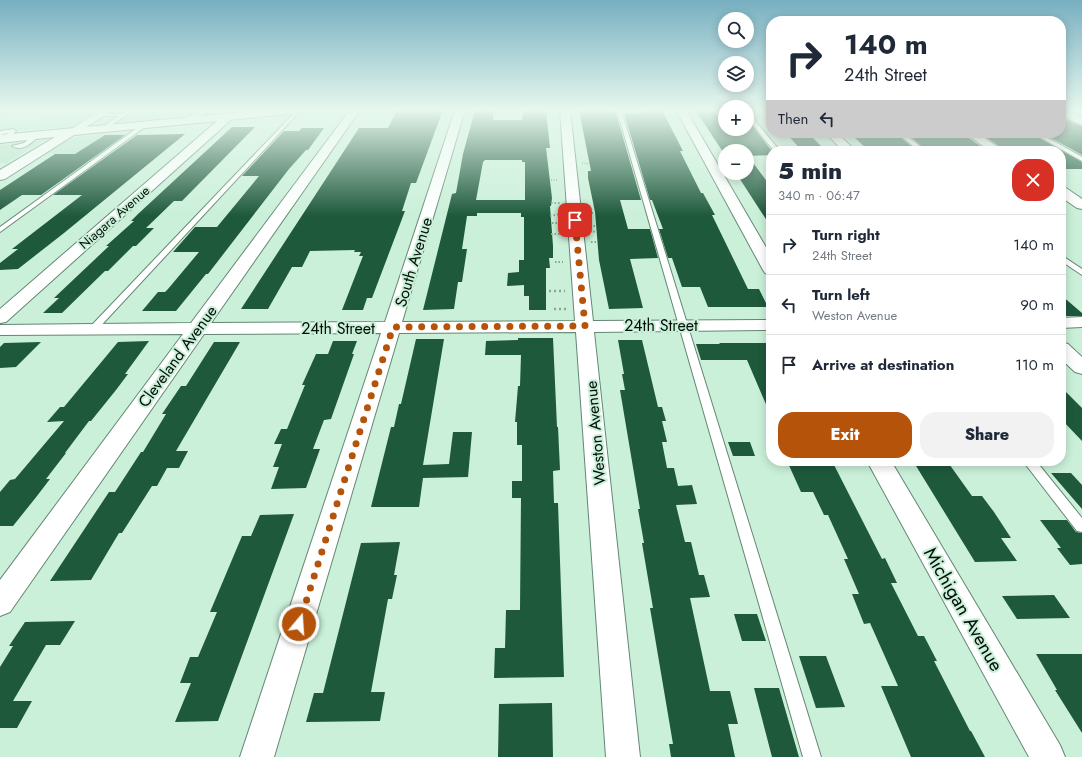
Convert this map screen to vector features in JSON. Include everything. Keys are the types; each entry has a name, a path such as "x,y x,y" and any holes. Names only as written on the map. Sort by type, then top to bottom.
{"main road":[{"path":"0,176 50,145"}],"street":[{"name":"Niagara Avenue","path":"0,318 196,145"},
{"name":"Cleveland Avenue","path":"0,603 330,145"},
{"name":"South Avenue","path":"257,757 449,145"},
{"name":"Weston Avenue","path":"568,145 623,757"},
{"path":"701,145 766,261"},
{"path":"1066,194 1082,205"},
{"path":"1066,323 1082,322"},
{"name":"24th Street","path":"0,330 766,325"},
{"path":"1066,353 1082,368"},
{"name":"Michigan Avenue","path":"883,466 1048,757"}],"lane":[{"path":"29,145 29,148 47,147"},
{"path":"0,230 117,145"},
{"path":"93,330 266,145"},
{"path":"630,145 812,757"},
{"path":"1066,150 1082,159"},
{"path":"1066,261 1082,273"},
{"path":"1033,466 1082,527"}],"path":[{"path":"551,180 559,180"},
{"path":"553,202 560,203"},
{"path":"550,216 561,214"},
{"path":"552,223 561,223"},
{"path":"551,234 562,234"},
{"path":"555,262 564,262"},
{"path":"549,291 565,291"},
{"path":"554,309 566,309"}],"shaded area":[{"path":"0,145 35,145 6,163 0,163"},
{"path":"56,145 119,145 108,153 42,154"}],"building":[{"path":"89,145 111,145 41,195 22,195 0,210 0,190 55,154 75,154"},
{"path":"123,145 171,145 18,269 0,270 0,263 18,249 12,249 82,195 53,195"},
{"path":"212,145 237,145 182,201 174,201 146,228 154,228 136,246 133,246 108,271 105,271 62,313 43,313 59,298 54,298 109,246 106,246 134,221 131,221"},
{"path":"271,145 311,145 289,169 208,274 206,274 176,311 142,311 158,292 165,292 168,289 199,252 173,252 195,227 217,227 259,176 242,176"},
{"path":"348,145 430,145 416,183 411,183 402,211 405,211 372,298 367,298 363,310 342,310 363,256 359,256 361,252 354,252 355,250 310,251 302,267 292,267 268,309 241,309"},
{"path":"465,145 550,145 550,148 546,148 552,198 550,206 553,258 549,258 550,268 546,268 546,310 529,310 529,296 524,296 524,285 507,286 508,273 519,272 519,260 524,260 524,217 521,217 521,213 477,213 477,216 467,216 462,249 467,249 462,282 458,282 454,309 423,310 452,194 456,193","holes":["485,160 522,160 522,162 525,162 525,200 476,200 483,162"]},
{"path":"586,145 625,145 641,200 620,200 628,229 650,229 658,258 630,259 643,308 609,309 599,260 595,212 588,178 588,171 591,171"},
{"path":"634,145 680,145 683,151 680,151 701,193 703,193 715,215 712,215 748,289 759,289 766,303 766,307 708,307 700,287 682,287 672,258 668,258 659,229 663,229 652,200 650,200"},
{"path":"754,145 767,145 766,146 766,155 754,156"},
{"path":"797,145 821,146 798,146"},
{"path":"863,145 911,146 864,146"},
{"path":"921,145 980,146 921,146"},
{"path":"998,145 1054,146 999,146"},
{"path":"1064,145 1082,145 1082,155 1066,146"},
{"path":"1066,153 1082,162 1082,169 1066,169"},
{"path":"754,164 766,180 766,219 741,180 754,180"},
{"path":"1066,299 1082,313 1082,316 1066,316"},
{"path":"518,338 553,338 560,470 553,471 554,503 558,503 564,677 494,678 495,648 505,648 506,610 520,610 521,498 512,498 512,481 522,481 522,445 517,445 517,422 515,422 518,386 520,386 521,355 485,355 486,341 518,340"},
{"path":"416,339 444,339 423,465 449,464 453,432 472,432 468,477 423,478 419,507 371,507 391,427 394,427 399,404 401,404"},
{"path":"618,340 642,340 658,407 662,407 666,421 662,421 667,442 662,442 667,468 674,468 678,486 692,485 697,504 676,505 685,542 691,542 699,575 704,575 710,597 690,598 710,691 730,691 738,724 728,724 735,757 671,757 669,744 673,744 650,608 653,608 642,543 644,543 638,509 640,509 620,390 625,390 622,374 624,374"},
{"path":"149,341 125,374 128,374 91,421 89,421 46,479 50,479 13,526 0,526 0,492 10,480 15,479 64,421 47,422 60,407 64,407 118,342"},
{"path":"333,341 357,341 352,354 354,354 331,419 324,420 313,449 320,449 306,488 271,489 279,467 273,467 282,444 274,444 281,429 287,429 305,385 302,385 316,354 328,354"},
{"path":"41,342 16,367 0,368 0,347 4,343"},
{"path":"214,342 240,342 176,451 188,451 179,468 167,468 157,486 152,486 122,533 119,533 91,580 50,581 109,492 115,492 141,452 143,452 166,414 162,414 181,386 186,386"},
{"path":"719,343 766,343 766,404 747,360 701,360 696,344 720,344"},
{"path":"1066,392 1082,408 1082,441 1066,424"},
{"path":"728,442 750,442 755,456 733,456"},
{"path":"789,466 835,466 882,559 885,558 897,583 891,583 918,636 924,636 937,661 934,661 985,757 911,757 881,686 898,686 870,623 864,624 852,594 859,594 844,559 848,559 828,515 824,515 813,492 801,492"},
{"path":"916,466 951,466 972,496 982,496 1011,538 1001,538 1017,561 975,562"},
{"path":"1051,473 1071,473 1082,485 1082,509"},
{"path":"294,514 218,721 175,722 191,683 180,683 190,657 198,657 217,612 210,612 242,536 251,536 260,515"},
{"path":"1040,520 1067,520 1076,532 1082,533 1082,564 1070,565 1057,548 1061,548"},
{"path":"400,542 394,575 397,575 392,599 388,599 371,692 385,692 380,721 306,722 314,693 323,693 361,543"},
{"path":"1054,595 1070,618 1017,619 1002,596"},
{"path":"734,614 757,614 766,641 742,641"},
{"path":"75,621 60,645 46,645 13,701 32,701 17,728 0,728 0,667 13,646 9,646 25,622"},
{"path":"1036,654 1082,654 1082,733 1055,690 1057,690"},
{"path":"799,656 826,656 845,707 816,708"},
{"path":"754,688 779,688 799,757 772,757"},
{"path":"552,703 553,757 498,757 499,704"}],"route":[{"path":"299,624 393,327 585,326 575,220"}]}
